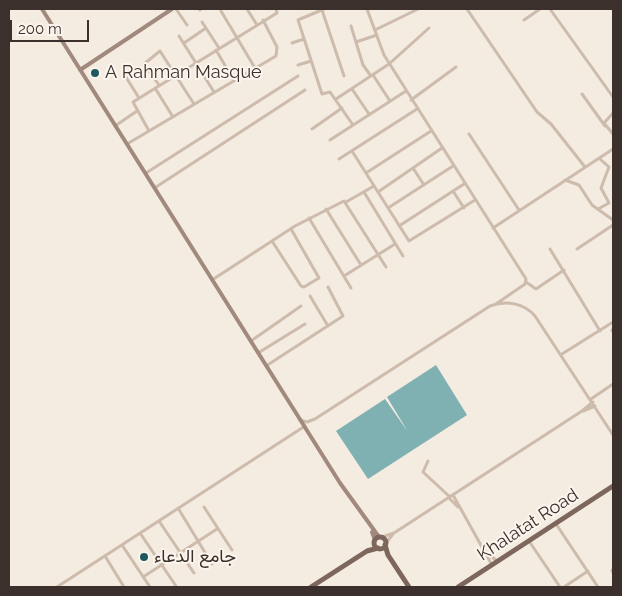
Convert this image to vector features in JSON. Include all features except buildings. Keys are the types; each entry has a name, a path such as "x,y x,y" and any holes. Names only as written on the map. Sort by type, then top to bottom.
{"main road":[{"path":"42,9 115,126 156,187 300,420 377,539 379,549 388,555"},
{"path":"80,70 172,9"},
{"name":"Khalatat Road","path":"458,587 613,486"},
{"path":"377,539 386,544"},
{"path":"311,587 367,551 377,539"},
{"path":"367,551 379,549 386,544"},
{"path":"386,544 388,555 409,587"}],"street":[{"path":"176,9 187,25"},
{"path":"247,9 257,24"},
{"path":"149,131 133,103 176,74 277,12 276,9"},
{"path":"344,76 323,9 298,20 322,94 330,92 353,125"},
{"path":"367,9 389,64 526,282 536,289 564,270"},
{"path":"375,30 418,9"},
{"path":"467,9 536,112 551,124 585,167"},
{"path":"524,20 540,9"},
{"path":"550,9 613,97"},
{"path":"221,11 256,68"},
{"path":"127,144 276,56 278,51 263,20"},
{"path":"202,22 234,81"},
{"path":"351,26 363,65 390,100"},
{"path":"184,43 206,28"},
{"path":"336,99 389,64 429,28"},
{"path":"356,42 377,34"},
{"path":"179,36 214,92"},
{"path":"292,44 304,39"},
{"path":"173,117 144,64 159,51 176,74 194,104"},
{"path":"298,65 311,61"},
{"path":"411,100 456,67"},
{"path":"124,74 139,98"},
{"path":"146,173 298,76"},
{"path":"352,89 369,114"},
{"path":"156,187 305,90"},
{"path":"330,140 406,91"},
{"path":"582,94 613,134"},
{"path":"312,129 342,108"},
{"path":"339,159 417,109"},
{"path":"115,126 137,111"},
{"path":"605,126 604,121 613,113"},
{"path":"366,173 431,131"},
{"path":"469,134 519,210"},
{"path":"378,192 442,148"},
{"path":"493,228 613,149"},
{"path":"352,151 410,241 475,200"},
{"path":"598,209 609,203 601,188 609,167 600,158"},
{"path":"388,208 453,166"},
{"path":"413,168 424,185"},
{"path":"565,180 579,185 592,205 613,220"},
{"path":"399,226 464,184"},
{"path":"212,280 309,218 340,202 346,202 374,186"},
{"path":"453,191 464,208"},
{"path":"364,192 403,256"},
{"path":"346,202 386,267"},
{"path":"326,209 361,265"},
{"path":"309,218 351,288"},
{"path":"577,249 613,226"},
{"path":"272,240 300,286 303,287 312,282 319,276 291,229"},
{"path":"344,276 395,244"},
{"path":"550,249 600,330"},
{"path":"300,420 307,422 315,419 496,304 526,282"},
{"path":"266,366 344,315 328,287"},
{"path":"310,296 328,326"},
{"path":"496,304 514,303 533,313 562,354 613,435"},
{"path":"251,342 301,306"},
{"path":"562,354 613,322"},
{"path":"258,353 305,324"},
{"path":"377,539 394,534 582,411 613,384"},
{"path":"582,411 595,406"},
{"path":"57,587 305,426"},
{"path":"428,461 423,472 451,497 486,551 492,565"},
{"path":"204,507 232,550"},
{"path":"178,508 212,564"},
{"path":"159,521 194,573"},
{"path":"556,524 597,587"},
{"path":"143,578 218,529"},
{"path":"140,533 176,586"},
{"path":"386,544 394,534"},
{"path":"529,541 562,587 588,572"},
{"path":"122,545 150,587"},
{"path":"486,551 497,561"},
{"path":"105,556 124,587"}],"water":[{"path":"436,365 467,415 368,479 336,431 385,399 408,432 387,397"}],"place":[{"name":"A Rahman Masque","path":"95,73"},
{"name":"جامع الدعاء","path":"144,557"}]}
